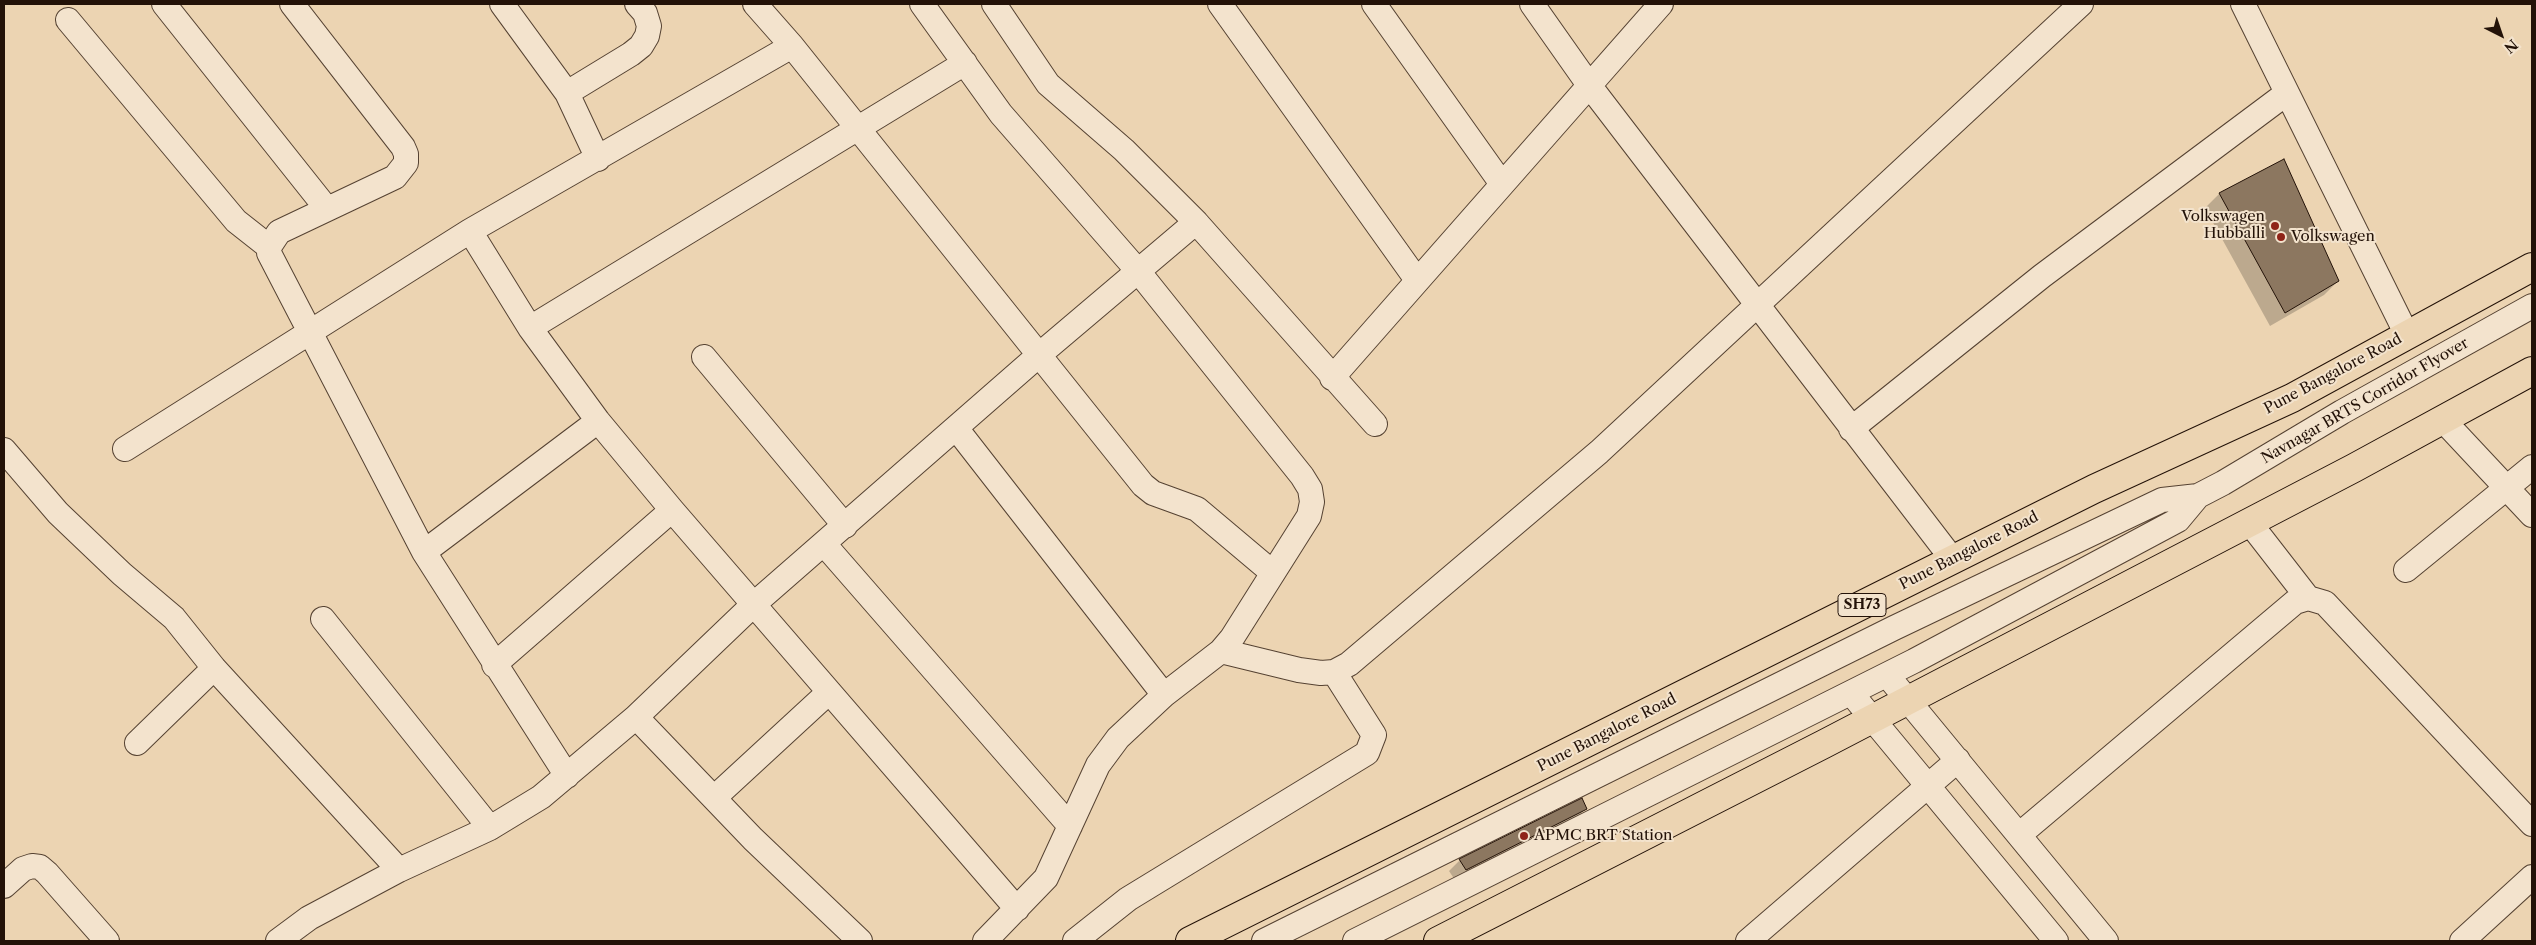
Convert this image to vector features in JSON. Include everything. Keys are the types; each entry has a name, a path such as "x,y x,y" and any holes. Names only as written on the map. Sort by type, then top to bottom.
{"main road":[{"name":"Pune Bangalore Road","path":"1190,941 2094,489 2292,398 2532,267"},
{"path":"1438,941 1908,700 2443,420 2532,371"}],"street":[{"path":"164,4 327,208"},
{"path":"269,247 279,232 395,177 406,163 406,154 397,139 292,4"},
{"path":"502,4 567,93 598,159"},
{"path":"567,93 641,46 647,36 649,26 645,13 637,4"},
{"path":"755,4 792,46 1142,485 1153,493 1197,509 1273,573"},
{"path":"922,4 1001,114 1138,271 1302,476 1310,489 1312,502 1309,516 1221,651 1164,695 1118,738 1098,765 1046,878 985,941"},
{"path":"1220,4 1417,280"},
{"path":"1374,4 1502,184"},
{"path":"1532,4 1589,84 1953,560"},
{"path":"1332,378 1661,4"},
{"path":"1221,651 1299,670 1321,673 1334,672 1349,664 1599,452 2081,4"},
{"path":"2243,4 2407,335"},
{"path":"1000,6 1048,84 1124,150 1196,222 1332,378 1375,424"},
{"path":"68,20 236,221 269,247 270,253 309,332 424,552 494,665 567,776"},
{"path":"125,449 470,231 792,46"},
{"path":"530,328 965,63"},
{"path":"1852,429 2042,276 2287,93"},
{"path":"278,941 309,918 399,870 490,828 541,797 636,717 754,605 1039,355 1196,222"},
{"path":"470,231 530,328 598,421 672,510 1017,909"},
{"name":"Navnagar BRTS Corridor Flyover","path":"2198,496 2342,412 2532,306"},
{"path":"704,357 845,526"},
{"path":"2443,420 2532,515"},
{"path":"424,552 598,421"},
{"path":"956,428 1164,695"},
{"path":"4,450 58,513 122,574 174,618 214,668 399,870"},
{"path":"2406,570 2532,467"},
{"path":"1355,941 1887,674 2178,520 2198,496"},
{"path":"1264,941 1894,628 2162,500 2198,496"},
{"path":"494,665 672,510"},
{"path":"2249,522 2308,598 2325,604 2532,824"},
{"path":"824,544 1070,826"},
{"path":"2019,835 2295,602 2308,598"},
{"path":"323,620 490,828"},
{"path":"137,743 214,668"},
{"path":"1075,941 1128,899 1367,753 1374,735 1334,672"},
{"path":"1887,674 2106,941"},
{"path":"714,798 829,692"},
{"path":"1851,693 2056,941"},
{"path":"636,717 753,839 860,941"},
{"path":"1748,941 1958,760"},
{"path":"4,886 23,870 32,866 40,868 48,873 107,941"},
{"path":"2462,941 2532,877"}],"building":[{"name":"Volkswagen","path":"2284,159 2339,281 2285,313 2219,193"},
{"path":"1582,798 1587,809 1466,870 1459,859"}],"place":[{"name":"Volkswagen Hubballi","path":"2275,226"},
{"name":"Volkswagen","path":"2281,237"},
{"name":"APMC BRT Station","path":"1524,836"}]}
